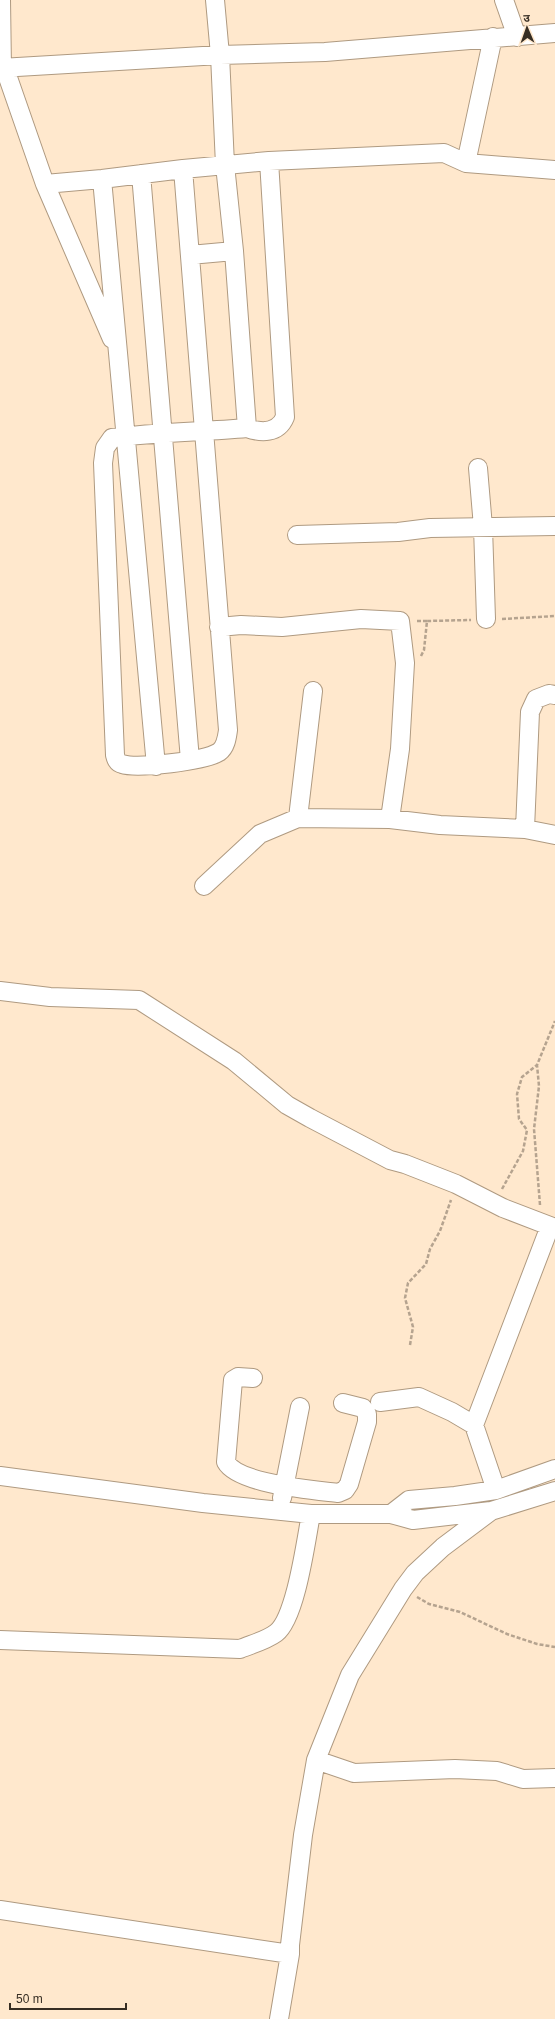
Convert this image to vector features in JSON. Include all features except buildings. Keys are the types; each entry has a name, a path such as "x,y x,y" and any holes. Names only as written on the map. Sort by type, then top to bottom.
{"street":[{"path":"1,0 2,68 45,184 119,354"},
{"path":"215,0 220,55 225,165 234,251 247,428"},
{"path":"504,0 517,37"},
{"path":"2,68 220,55 325,52 555,33"},
{"path":"466,163 493,37"},
{"path":"45,184 102,180 183,169 269,161 444,153 466,163 555,170"},
{"path":"183,169 203,432 228,730 226,742 219,752 190,760 156,766 121,764 116,760 115,755 103,464 105,448 112,438 127,436 203,432 247,428 259,432 270,431 283,423 285,417 269,161"},
{"path":"141,174 190,760"},
{"path":"102,180 127,436 156,766"},
{"path":"190,255 234,251"},
{"path":"478,468 483,527 486,619"},
{"path":"297,535 398,532 430,528 555,526"},
{"path":"219,627 241,625 282,627 361,619 400,621 405,663 400,749 390,819"},
{"path":"298,818 313,691"},
{"path":"526,829 530,712 536,699 549,694 555,694"},
{"path":"204,886 260,834 298,818 390,819 440,825 526,829 555,835"},
{"path":"0,991 50,997 139,1000 234,1060 287,1105 310,1118 390,1160 405,1164 456,1184 492,1202 548,1225 474,1425 496,1490"},
{"path":"253,1378 238,1377 233,1380 226,1462 230,1469 237,1473 284,1486 338,1492 345,1490 349,1484 367,1422 367,1414 363,1408 343,1403"},
{"path":"380,1402 419,1397 452,1412 474,1425"},
{"path":"280,1511 300,1407"},
{"path":"391,1514 409,1500 455,1496 496,1490 555,1469"},
{"path":"0,1476 203,1503 311,1514 391,1514 413,1520 491,1512 555,1491"},
{"path":"279,2019 290,1954 297,1882 316,1760 350,1675 403,1589 415,1574 443,1547 491,1512"},
{"path":"0,1640 240,1649 259,1642 278,1632 292,1608 311,1514"},
{"path":"316,1760 354,1773 455,1769 496,1771 523,1779 555,1778"},
{"path":"0,1910 290,1954"}],"path":[{"path":"405,663 420,660 424,650 427,621 555,616"},
{"path":"548,1225 534,1129 539,1086 537,1066 555,1021"},
{"path":"492,1202 509,1179 523,1151 527,1130 519,1119 517,1094 522,1077 537,1066"},
{"path":"410,1345 413,1327 405,1298 408,1283 426,1264 430,1249 440,1231 456,1184"},
{"path":"403,1589 429,1604 460,1612 507,1634 537,1644 555,1647"}]}
